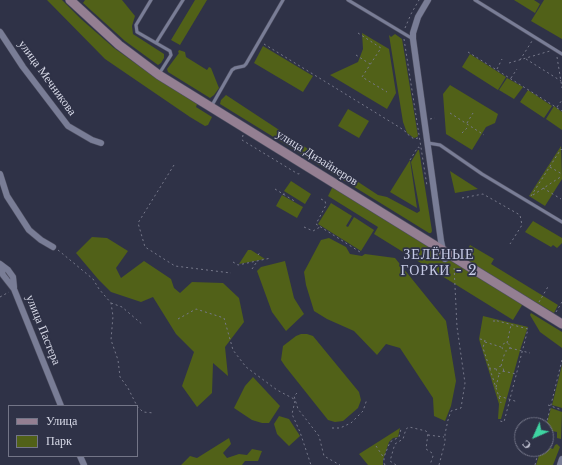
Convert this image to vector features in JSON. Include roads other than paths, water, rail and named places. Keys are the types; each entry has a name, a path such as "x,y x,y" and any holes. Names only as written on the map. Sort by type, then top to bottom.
{"street":[{"name":"улица Дизайнеров","path":"70,0 118,45 159,75 445,255 562,324"},
{"path":"428,0 418,17 413,36 445,255"},
{"name":"улица Мечникова","path":"0,32 23,67 68,126 92,140 101,143"},
{"path":"0,174 7,196 29,230 40,240 53,247"},
{"name":"улица Пастера","path":"0,265 3,275 14,289 61,405"},
{"path":"560,465 562,459"}],"lane":[{"path":"151,0 136,25 137,32 170,51 171,55 159,75"},
{"path":"156,43 183,0"},
{"path":"211,107 232,70 238,66 244,66 283,0"},
{"path":"348,0 413,36"},
{"path":"475,0 562,54"},
{"path":"428,143 440,145 482,174 562,222"}],"district":[{"name":"ЗЕЛЁНЫЕ ГОРКИ - 2","path":"439,264"}]}
